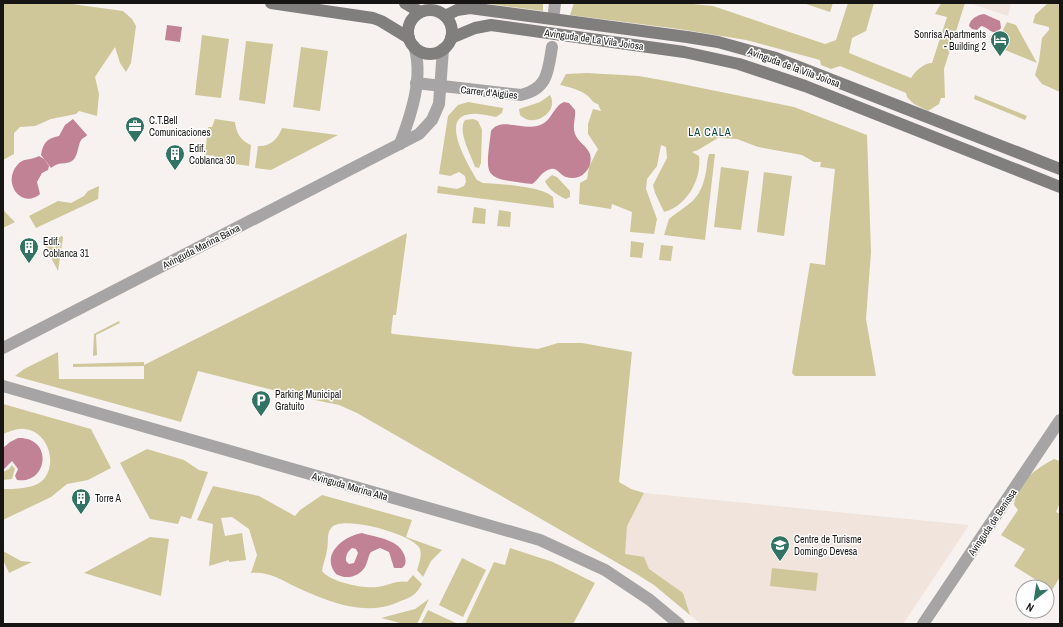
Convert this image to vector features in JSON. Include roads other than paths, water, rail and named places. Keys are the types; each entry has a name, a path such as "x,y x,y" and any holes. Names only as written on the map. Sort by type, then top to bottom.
{"main road":[{"path":"271,3 373,18 381,21 411,42 419,50 431,53 443,49 451,38 451,26 445,16 433,10 420,12 410,24 411,42"},
{"path":"405,3 420,12"},
{"name":"Avinguda de la Vila Joiosa","path":"445,16 457,10 470,8 687,37 748,50 776,58 1060,169"},
{"name":"Avinguda de La Vila Joiosa","path":"451,38 475,28 491,25 684,52 739,64"},
{"name":"Avinguda de la Vila Joiosa","path":"739,64 805,86 1060,187"}],"street":[{"path":"400,144 407,127 416,83 418,58 411,42"},
{"name":"Carrer d'Aigües","path":"416,83 521,96 530,93 543,83 547,74 552,47"},
{"name":"Avinguda Marina Baixa","path":"3,348 419,134 432,120 439,104 443,49"},
{"name":"Avinguda Marina Alta","path":"3,386 540,540 601,567 625,582 679,624"},
{"name":"Avinguda de Benissa","path":"923,624 1060,420"}],"place":[{"name":"Sonrisa Apartments - Building 2","path":"1000,57"},
{"name":"C.T.Bell Comunicaciones","path":"135,143"},
{"name":"Edif. Coblanca 30","path":"175,171"},
{"name":"Edif. Coblanca 31","path":"29,264"},
{"name":"Parking Municipal Gratuito","path":"261,417"},
{"name":"Torre A","path":"81,515"},
{"name":"Centre de Turisme Domingo Devesa","path":"780,562"}],"district":[{"name":"LA CALA","path":"710,132"}]}
